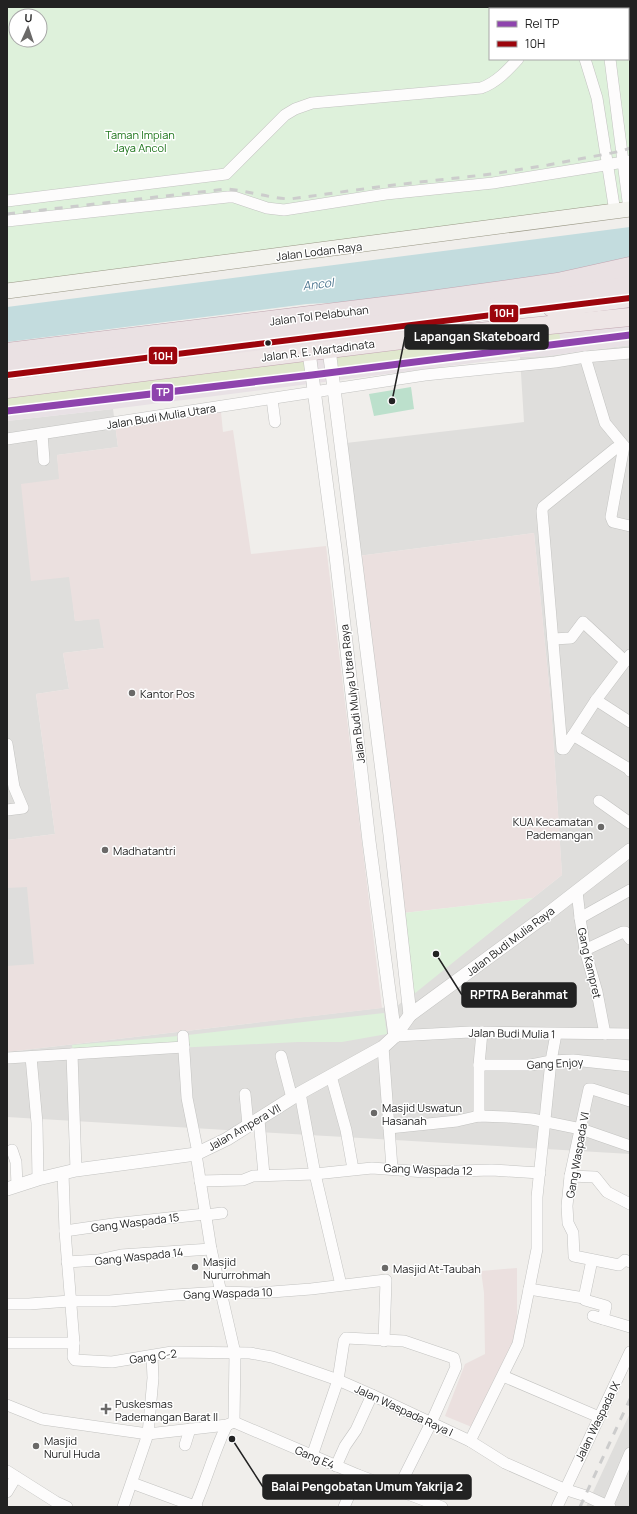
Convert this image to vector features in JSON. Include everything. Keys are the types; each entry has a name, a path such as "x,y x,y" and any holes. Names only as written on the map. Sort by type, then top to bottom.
{"highway":[{"name":"Jalan Tol Pelabuhan","path":"7,353 393,306 550,284 630,267"},
{"name":"Jalan Tol Pelabuhan","path":"7,370 245,342 416,319 566,298 630,286"},
{"name":"Jalan R. E. Martadinata","path":"7,374 630,298"},
{"name":"Jalan R. E. Martadinata","path":"7,389 418,338 630,317"}],"main road":[{"name":"Jalan Lodan Raya","path":"7,292 625,210"}],"street":[{"path":"7,201 226,174 285,115 295,109 312,103 481,88 497,79 517,60"},
{"path":"585,60 597,98 608,164 625,210"},
{"path":"610,60 627,162 625,210"},
{"path":"7,221 228,197 234,197 275,210 284,210 386,194 493,183 627,162"},
{"name":"Jalan Budi Mulya Utara Raya","path":"329,349 390,835 410,1015"},
{"name":"Jalan Budi Mulya Utara Raya","path":"309,352 336,556 369,837 395,1036"},
{"name":"Jalan Budi Mulia Utara","path":"7,439 425,375 630,353"},
{"path":"585,357 605,423 624,446"},
{"path":"272,399 276,422"},
{"path":"320,435 339,433"},
{"path":"42,434 44,460"},
{"path":"624,446 610,496 611,514 614,522 630,526"},
{"path":"553,639 571,638 583,622 628,658 596,700 564,749 562,749 542,511 543,508 616,448 624,446"},
{"path":"336,556 355,554"},
{"path":"596,700 630,722"},
{"path":"573,735 630,771"},
{"path":"7,744 14,787 23,808 7,810"},
{"path":"599,801 630,823"},
{"path":"369,837 390,835"},
{"name":"Jalan Budi Mulia Raya","path":"395,1036 410,1015 630,850"},
{"path":"580,918 630,890"},
{"name":"Gang Kampret","path":"577,891 585,950 597,992 605,1034"},
{"path":"585,950 623,932 625,932 630,939"},
{"path":"479,1116 479,1065 482,1032"},
{"name":"Jalan Budi Mulia 1","path":"395,1036 482,1032 630,1034"},
{"path":"470,1441 518,1344 537,1249 537,1197 546,1123 551,1061 556,1034"},
{"name":"Jalan Ampera VII","path":"12,1187 76,1170 197,1154 227,1139 296,1096 383,1047 395,1036"},
{"path":"7,1058 72,1054 183,1042 187,1098 197,1154 200,1181 212,1249 235,1353 231,1423 218,1444 196,1507 132,1483"},
{"path":"383,1047 392,1168"},
{"path":"72,1054 76,1170"},
{"path":"281,1056 296,1096 316,1174 341,1285"},
{"path":"31,1057 37,1123 38,1179"},
{"name":"Gang Enjoy","path":"479,1065 531,1065 551,1061 573,1060 630,1066"},
{"path":"331,1076 346,1130 353,1169"},
{"name":"Gang Waspada VI","path":"630,1101 589,1089 570,1176 568,1206 568,1222 573,1233 574,1256 620,1265 625,1260 630,1262"},
{"path":"245,1094 254,1122 264,1175"},
{"path":"389,1128 457,1121 479,1116 532,1119 546,1123 581,1128 630,1146"},
{"path":"12,1150 16,1162 12,1187"},
{"name":"Gang Waspada 12","path":"200,1181 243,1180 252,1176 316,1174 372,1168 392,1168 425,1172 492,1170 540,1173"},
{"path":"7,1343 74,1343 68,1262 64,1231 63,1173"},
{"path":"570,1176 595,1177 607,1192 630,1204"},
{"name":"Gang Waspada 15","path":"64,1231 120,1223 222,1213"},
{"name":"Gang Waspada 14","path":"68,1262 98,1260 121,1255 212,1249"},
{"path":"584,1298 592,1260"},
{"name":"Gang Waspada 10","path":"7,1304 110,1301 221,1292 258,1293 311,1289 386,1280 384,1341"},
{"path":"529,1289 584,1298 585,1300 606,1306 598,1317 630,1327"},
{"path":"312,1456 338,1380 345,1339 349,1337 384,1341 404,1341 454,1358 456,1361 456,1367 431,1423 397,1490"},
{"name":"Gang C-2","path":"74,1343 73,1357 75,1360 112,1362 172,1352 235,1353"},
{"name":"Jalan Waspada IX","path":"557,1507 564,1489 630,1352"},
{"name":"Jalan Waspada Raya I","path":"235,1353 250,1353 272,1357 338,1380 470,1441 505,1463 564,1489 586,1496 608,1507"},
{"path":"123,1507 148,1434 153,1378 152,1356"},
{"path":"503,1376 599,1417"},
{"path":"336,1466 345,1446 356,1430 372,1395"},
{"path":"7,1405 42,1419 148,1434 231,1423"},
{"name":"Gang E4","path":"231,1423 358,1475 427,1500 442,1507"},
{"path":"185,1445 190,1429"},
{"path":"608,1507 629,1456"},
{"path":"7,1492 12,1474 55,1504 67,1507"},
{"path":"344,1507 358,1475"}],"shaded area":[{"path":"630,7 630,30 629,8 619,8"},
{"path":"630,312 630,345 547,356 520,357 113,409 7,421 7,390"},
{"path":"630,345 630,1154 7,1117 7,1052 397,1006 562,875 551,705 534,533 358,556 346,443 524,422 520,357 547,356"},
{"path":"113,409 118,447 57,455 75,621 100,618 104,648 63,653 69,689 36,694 55,834 7,840 7,421"},
{"path":"221,412 223,432 233,430 251,554 326,546 382,1008 7,1052 7,840 55,834 36,694 69,689 63,653 104,648 99,619 75,621 69,577 31,581 21,484 59,479 57,455 118,447 115,424"},
{"path":"534,533 551,705 562,875 533,898 403,913 358,556"},
{"path":"27,887 34,964 7,966 7,888"},
{"path":"517,1268 517,1335 479,1430 445,1416 465,1364 485,1354 484,1293 481,1271"},
{"path":"630,1413 630,1507 586,1507"}],"green space":[{"name":"Taman Impian Jaya Ancol","path":"7,7 630,7 630,210 7,291"},
{"path":"557,321 561,343 332,373 329,349"},
{"path":"309,352 312,375 7,411 7,389"},
{"path":"411,387 414,409 374,416 369,394"},
{"path":"533,898 414,994 404,913"},
{"path":"384,1013 387,1034 342,1042 298,1042 73,1053 72,1045 179,1036"}],"water":[{"name":"Ancol","path":"630,227 630,288 307,304 7,342 7,307"}],"railway":[{"path":"7,214 227,189 290,199 385,186 492,174 548,165 622,151 630,148"},
{"path":"580,1507 630,1399"}],"rail line":[{"name":"TP","path":"7,411 630,335"}],"transit line":[{"name":"10H","path":"7,375 630,298"}],"place":[{"name":"Lapangan Skateboard","path":"392,401"},
{"name":"Kantor Pos","path":"132,693"},
{"name":"KUA Kecamatan Pademangan","path":"601,827"},
{"name":"Madhatantri","path":"105,850"},
{"name":"RPTRA Berahmat","path":"436,954"},
{"name":"Masjid Uswatun Hasanah","path":"374,1113"},
{"name":"Masjid Nururrohmah","path":"195,1267"},
{"name":"Masjid At-Taubah","path":"385,1268"},
{"name":"Puskesmas Pademangan Barat II","path":"106,1409"},
{"name":"Balai Pengobatan Umum Yakrija 2","path":"232,1439"},
{"name":"Masjid Nurul Huda","path":"36,1446"}]}
